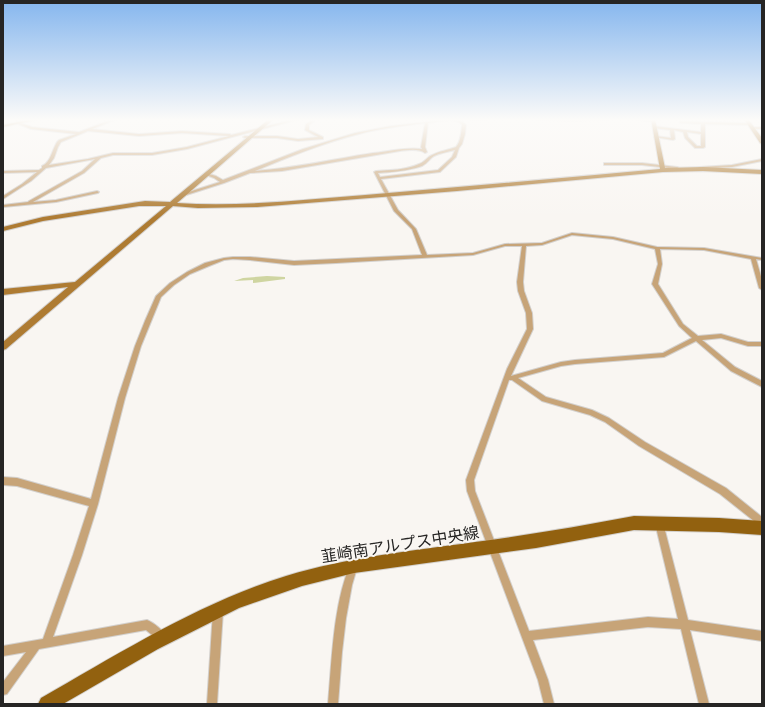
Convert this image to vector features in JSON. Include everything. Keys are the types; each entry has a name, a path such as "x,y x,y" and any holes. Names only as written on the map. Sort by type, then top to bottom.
{"main road":[{"name":"韮崎南アルプス中央線","path":"47,704 162,638 218,610 252,595 330,571 354,566 492,547 634,522 762,528"}],"street":[{"path":"3,198 26,183 43,167 52,157 54,152"},
{"path":"43,167 125,153 152,154 164,152"},
{"path":"3,347 233,152"},
{"path":"3,229 43,219 140,204 180,196 223,182 296,152"},
{"path":"248,172 289,169 386,152"},
{"path":"426,152 431,156"},
{"path":"425,257 414,228 396,211 376,172 417,166 428,162 431,156 444,152"},
{"path":"378,178 439,171 454,157 456,152"},
{"path":"659,152 663,169"},
{"path":"26,204 83,172 100,157"},
{"path":"140,204 198,206 257,205 389,195 675,168 732,166 762,160"},
{"path":"605,164 647,165 663,169 762,172"},
{"path":"3,172 38,171"},
{"path":"207,174 216,177 223,182"},
{"path":"3,206 56,201 97,192"},
{"path":"3,690 41,644 76,559 94,504 130,367 159,296 172,282 212,263 232,258 293,263 461,255 473,254 505,245 542,244 572,234 613,238 657,248 704,249 762,260"},
{"path":"524,245 520,282 521,291 529,313 530,329 470,480 471,491 544,680 549,704"},
{"path":"657,248 660,264 655,284 676,318 696,338 733,369 762,384"},
{"path":"753,258 762,288"},
{"path":"3,292 77,284"},
{"path":"509,379 575,362 664,355 696,338 721,336 748,344 762,344"},
{"path":"509,379 544,399 592,412 607,420 642,444 723,491 762,522"},
{"path":"3,481 18,482 94,504"},
{"path":"659,522 704,704"},
{"path":"333,704 340,618 345,590 354,566"},
{"path":"212,704 218,610"},
{"path":"526,636 648,622 683,624 762,636"},
{"path":"3,651 147,625 162,638"}],"green space":[{"path":"267,276 285,277 285,279 253,283 253,280 234,281 243,278"}]}
